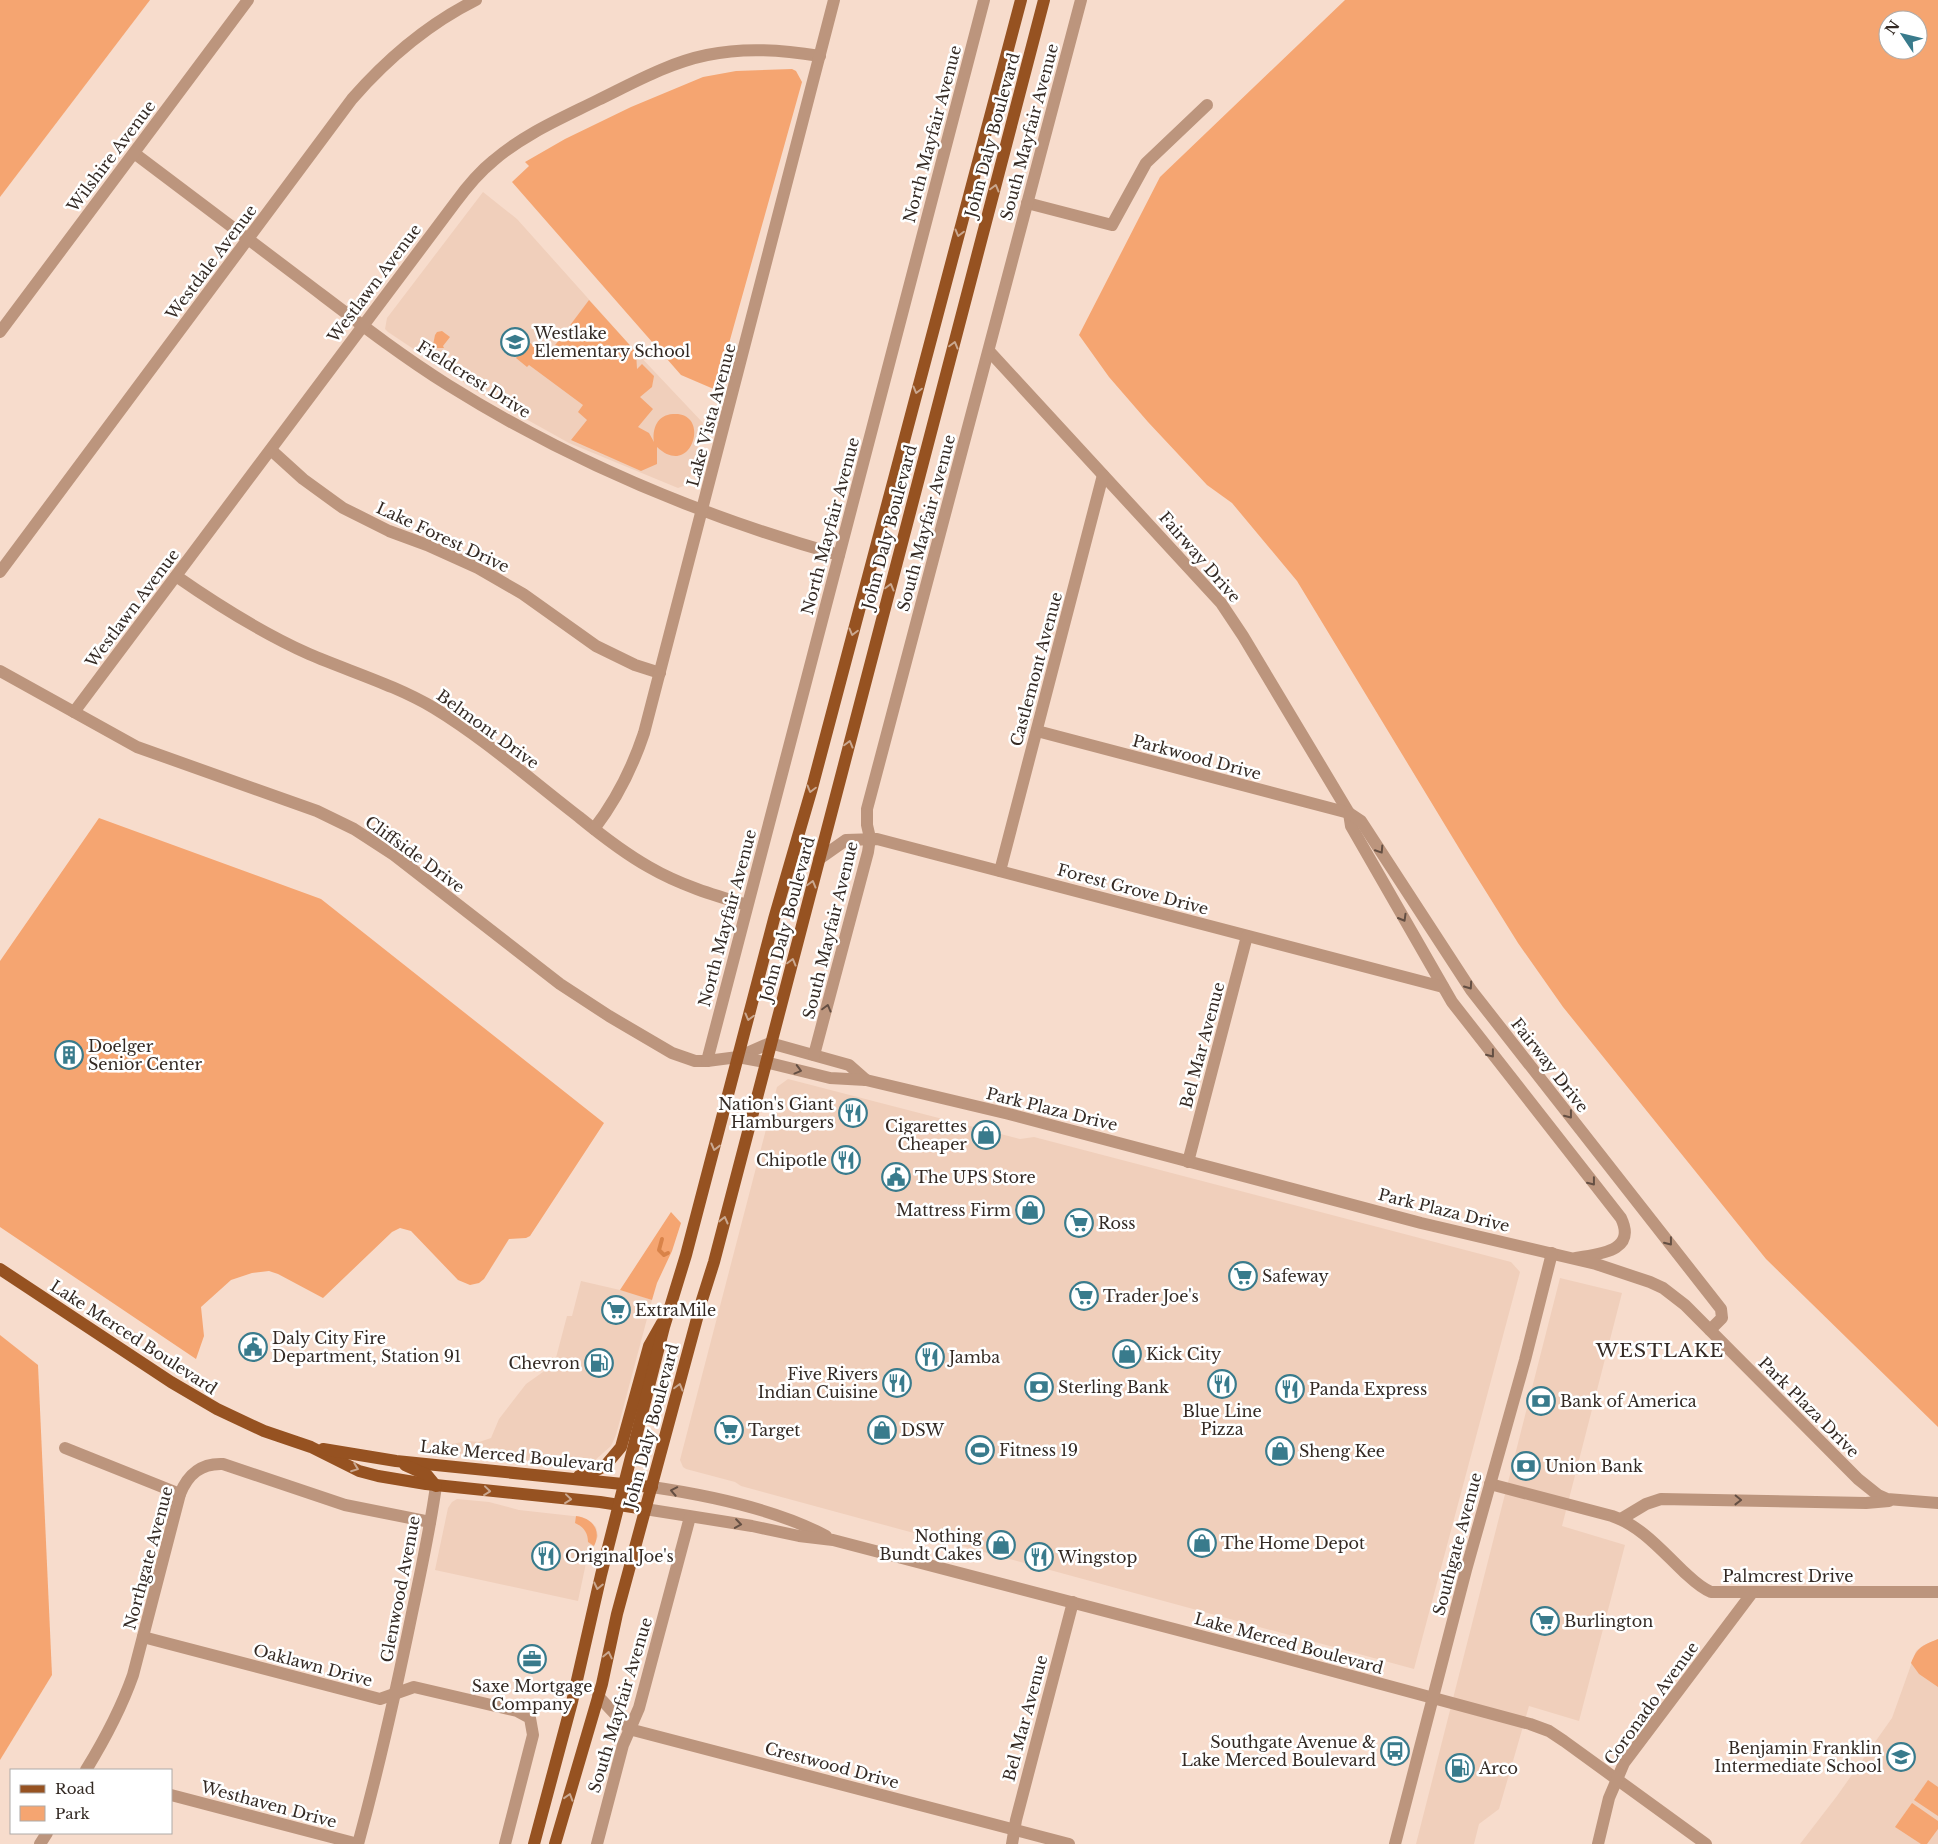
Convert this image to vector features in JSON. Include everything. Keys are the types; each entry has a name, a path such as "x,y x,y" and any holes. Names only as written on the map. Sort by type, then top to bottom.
{"main road":[{"name":"John Daly Boulevard","path":"534,1844 572,1702 618,1505 668,1315 686,1255 774,918 814,778 1021,0"},
{"name":"John Daly Boulevard","path":"555,1844 598,1696 612,1634 645,1509 714,1262 1044,0"},
{"name":"Lake Merced Boulevard","path":"0,1269 171,1382 218,1410 264,1431 311,1448 359,1471 436,1486 645,1509"},
{"path":"571,1478 599,1469 610,1462 621,1448 649,1346 655,1332 668,1315"},
{"name":"Lake Merced Boulevard","path":"311,1448 396,1461 652,1487"},
{"path":"396,1461 427,1476 436,1486 447,1474 460,1466"}],"street":[{"name":"Wilshire Avenue","path":"0,332 248,0"},
{"name":"Westdale Avenue","path":"0,572 249,240 340,114 366,83 415,38 476,0"},
{"name":"Lake Vista Avenue","path":"594,829 619,793 644,733 834,0"},
{"name":"North Mayfair Avenue","path":"707,1060 984,0"},
{"name":"South Mayfair Avenue","path":"814,1055 870,838 867,825 867,808 1081,0"},
{"name":"Westlawn Avenue","path":"74,712 472,181 492,161 538,130 658,71 698,57 731,51 752,50 773,50 820,56"},
{"path":"1027,203 1112,225 1146,163 1208,105"},
{"name":"Fieldcrest Drive","path":"134,153 363,326 447,384 555,446 626,480 702,511 769,535 839,555"},
{"name":"Fairway Drive","path":"988,351 1221,603 1350,813 1361,821 1481,1004 1722,1309 1722,1318 1710,1330"},
{"name":"Lake Forest Drive","path":"271,450 303,479 343,508 389,531 427,545 478,568 523,594 596,646 635,665 660,673"},
{"name":"Castlemont Avenue","path":"1000,871 1103,475"},
{"name":"Belmont Drive","path":"176,576 220,606 262,631 308,654 389,685 433,708 477,737 632,857 665,876 700,891 747,905"},
{"name":"Cliffside Drive","path":"0,671 137,747 317,811 354,829 394,855 536,966 584,1000 672,1053 696,1061 738,1057"},
{"name":"Parkwood Drive","path":"1037,731 1350,813"},
{"name":"Fairway Drive","path":"1350,813 1351,826 1443,987 1474,1032 1624,1224 1624,1237 1621,1244 1615,1249 1572,1258"},
{"name":"Forest Grove Drive","path":"819,859 846,840 870,838 1443,987"},
{"name":"Bel Mar Avenue","path":"1188,1162 1247,936"},
{"path":"738,1057 770,1043"},
{"name":"Park Plaza Drive","path":"770,1043 849,1065 866,1080"},
{"name":"Park Plaza Drive","path":"738,1057 830,1078 866,1080 1009,1114 1421,1223 1552,1253 1637,1276 1663,1288 1685,1305 1858,1479 1878,1495 1887,1499 1938,1503"},
{"name":"Southgate Avenue","path":"1395,1844 1552,1253"},
{"path":"65,1448 180,1494"},
{"name":"Northgate Avenue","path":"87,1769 113,1725 124,1701 180,1494 188,1478 195,1471 208,1465 223,1464 345,1505 430,1522"},
{"name":"Palmcrest Drive","path":"1490,1484 1621,1519 1637,1528 1704,1589 1717,1593 1938,1592"},
{"name":"Glenwood Avenue","path":"358,1844 383,1751 396,1693 436,1486"},
{"name":"Lake Merced Boulevard","path":"652,1487 716,1499 803,1524 833,1540"},
{"path":"1621,1519 1653,1501 1866,1502 1899,1500"},
{"name":"Lake Merced Boulevard","path":"645,1509 833,1540 1295,1660 1544,1730 1564,1741 1706,1844"},
{"name":"South Mayfair Avenue","path":"597,1844 623,1745 639,1708 690,1517"},
{"name":"Coronado Avenue","path":"1598,1844 1616,1780 1624,1763 1752,1593"},
{"name":"Bel Mar Avenue","path":"1012,1844 1073,1602"},
{"name":"Oaklawn Drive","path":"143,1636 380,1700 414,1687 517,1711 530,1718 533,1735 506,1844"},
{"path":"598,1696 629,1729"},
{"name":"Crestwood Drive","path":"629,1729 1069,1844"},
{"name":"Westhaven Drive","path":"172,1795 358,1844"}],"shaded area":[{"name":"Westlake Elementary School","path":"483,192 517,219 636,352 704,424 689,481 686,485 678,488 569,443 481,394 385,329 387,318"},
{"path":"788,1079 1020,1139 1034,1137 1511,1262 1520,1272 1414,1669 741,1486 735,1482 683,1467 680,1460 777,1087"},
{"path":"1560,1278 1622,1293 1562,1526 1625,1545 1579,1721 1529,1706 1499,1809 1479,1824 1474,1844 1416,1844"},
{"path":"581,1281 633,1293 652,1300 616,1435 611,1446 594,1461 576,1465 430,1452 451,1444 468,1441 479,1442 491,1438 499,1419 526,1384 550,1367 553,1369 567,1316 572,1316"},
{"path":"457,1499 489,1502 519,1510 582,1517 591,1522 596,1527 598,1536 586,1563 578,1601 435,1570 448,1508"},
{"name":"Benjamin Franklin Intermediate School","path":"1938,1639 1938,1844 1800,1844 1837,1796 1892,1718 1916,1651"}],"green space":[{"path":"0,0 150,0 0,197"},
{"path":"1345,0 1938,0 1938,1427 1766,1259 1563,1007 1518,943 1297,581 1232,503 1207,485 1148,422 1109,377 1079,335 1160,177"},
{"path":"792,69 796,71 802,82 716,390 681,375 512,182 529,166 525,162 565,139 631,107 703,77 736,71"},
{"path":"589,300 636,352 637,369 642,364 654,376 652,387 640,397 653,409 638,427 649,433 654,442 655,428 663,417 673,414 685,416 692,423 694,432 693,442 688,450 680,455 669,455 657,447 657,464 641,471 571,440 587,420 578,412 583,405 529,365 527,367 516,358 528,341 541,353 547,353"},
{"path":"442,331 450,337 443,346 444,348 437,348 433,345 435,335 437,332"},
{"path":"99,818 321,899 604,1123 530,1236 509,1239 484,1279 479,1283 470,1285 458,1280 411,1231 400,1228 392,1232 323,1298 269,1271 252,1273 231,1280 201,1307 204,1336 196,1359 0,1227 0,961"},
{"path":"671,1212 681,1223 652,1300 620,1290"},
{"path":"0,1335 38,1365 52,1675 0,1760"},
{"path":"576,1516 587,1519 594,1526 597,1535 594,1546 588,1542 583,1528 575,1523"},
{"path":"1938,1639 1938,1687 1919,1674 1911,1663 1921,1647"},
{"path":"1928,1780 1938,1787 1938,1816 1914,1800"},
{"path":"1912,1803 1938,1821 1938,1829 1927,1844 1921,1844 1895,1827"}],"waterway":[{"path":"662,1239 659,1250 664,1255 668,1253"}],"place":[{"name":"Westlake Elementary School","path":"515,342"},
{"name":"Doelger Senior Center","path":"69,1055"},
{"name":"Nation's Giant Hamburgers","path":"853,1113"},
{"name":"Cigarettes Cheaper","path":"986,1135"},
{"name":"Chipotle","path":"846,1160"},
{"name":"The UPS Store","path":"896,1177"},
{"name":"Mattress Firm","path":"1030,1210"},
{"name":"Ross","path":"1079,1223"},
{"name":"Safeway","path":"1243,1276"},
{"name":"Trader Joe's","path":"1084,1296"},
{"name":"ExtraMile","path":"616,1310"},
{"name":"Daly City Fire Department, Station 91","path":"253,1347"},
{"name":"Kick City","path":"1127,1354"},
{"name":"Jamba","path":"930,1357"},
{"name":"Chevron","path":"599,1363"},
{"name":"Five Rivers Indian Cuisine","path":"897,1383"},
{"name":"Blue Line Pizza","path":"1222,1384"},
{"name":"Sterling Bank","path":"1039,1387"},
{"name":"Panda Express","path":"1290,1389"},
{"name":"Bank of America","path":"1541,1401"},
{"name":"Target","path":"729,1430"},
{"name":"DSW","path":"882,1430"},
{"name":"Fitness 19","path":"980,1450"},
{"name":"Sheng Kee","path":"1280,1451"},
{"name":"Union Bank","path":"1526,1466"},
{"name":"The Home Depot","path":"1202,1543"},
{"name":"Nothing Bundt Cakes","path":"1001,1545"},
{"name":"Original Joe's","path":"546,1556"},
{"name":"Wingstop","path":"1039,1557"},
{"name":"Burlington","path":"1545,1621"},
{"name":"Saxe Mortgage Company","path":"532,1659"},
{"name":"Southgate Avenue & Lake Merced Boulevard","path":"1395,1751"},
{"name":"Benjamin Franklin Intermediate School","path":"1901,1757"},
{"name":"Arco","path":"1460,1768"}],"district":[{"name":"WESTLAKE","path":"1660,1350"}]}
